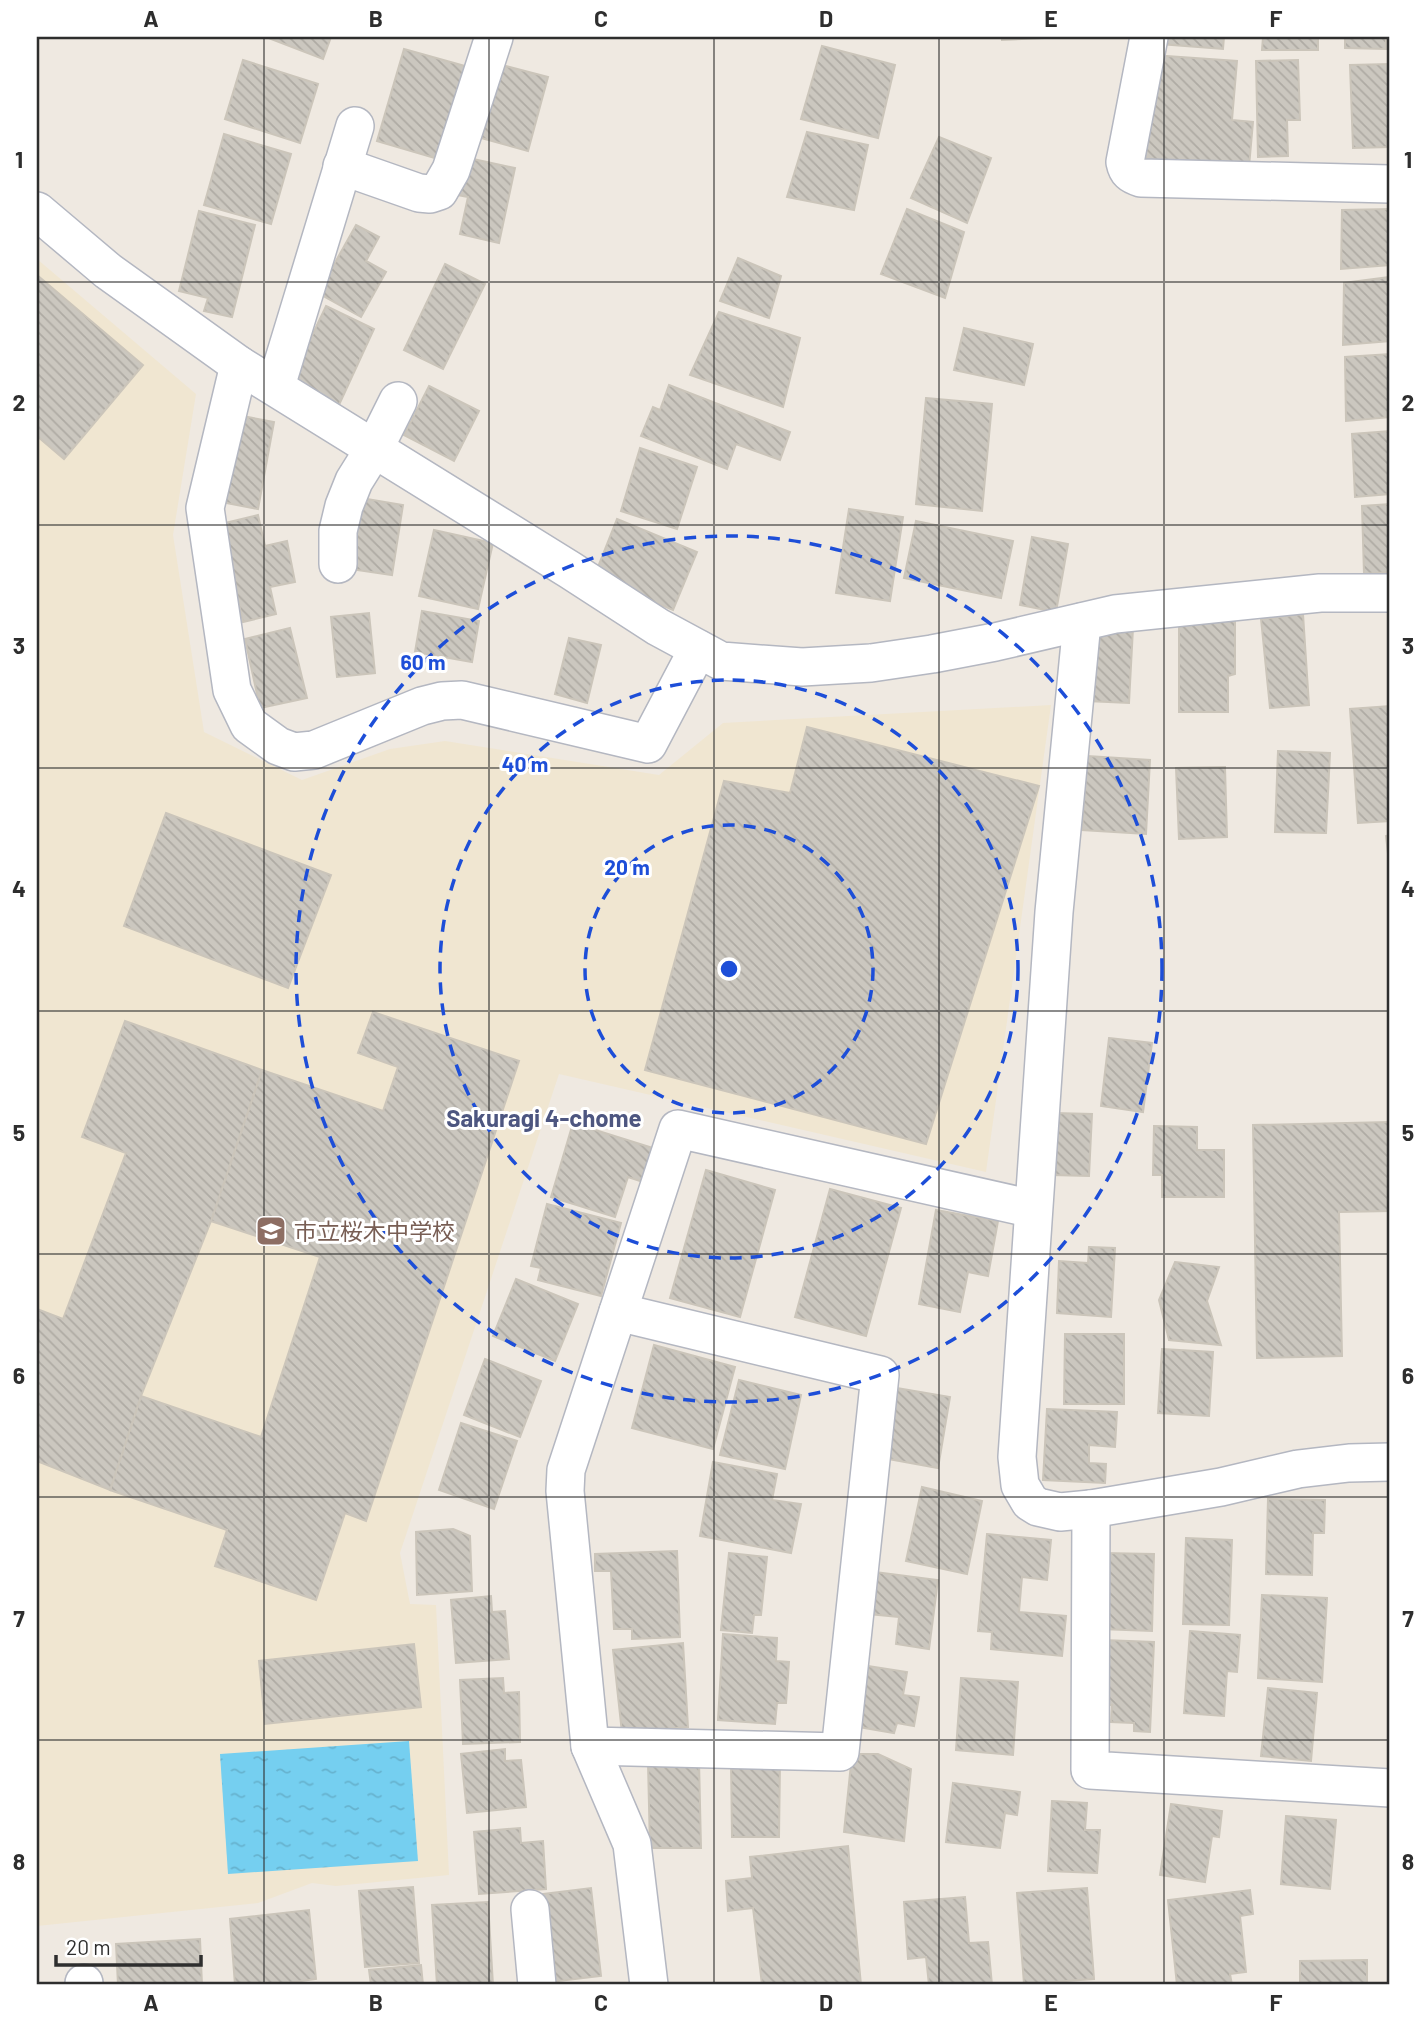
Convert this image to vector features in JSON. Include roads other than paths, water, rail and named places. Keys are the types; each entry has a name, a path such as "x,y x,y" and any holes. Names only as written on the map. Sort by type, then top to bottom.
{"street":[{"path":"342,166 419,193 439,191 451,170 494,37"},
{"path":"1149,37 1125,162 1129,173 1141,178 1390,184"},
{"path":"276,386 355,126"},
{"path":"37,211 108,271 239,365 658,627 721,661 802,667 857,664 932,654 1115,614 1320,593 1390,593"},
{"path":"239,365 205,508 232,690 249,725 278,746 294,752 314,750 422,706 463,700 648,744 698,649"},
{"path":"338,564 338,531 344,506 354,481 374,449 398,401"},
{"path":"1082,622 1054,912 1017,1457 1020,1485 1030,1502 1038,1507 1060,1512 1221,1487 1298,1469 1349,1463 1390,1462"},
{"path":"649,1985 632,1844 590,1746 565,1491 566,1470 678,1129 1033,1209"},
{"path":"590,1746 840,1752 880,1375 618,1312"},
{"path":"1091,1509 1090,1770 1390,1788"},
{"path":"530,1909 537,1985"}],"water":[{"path":"409,1741 418,1861 228,1874 220,1754"}],"place":[{"name":"市立桜木中学校","path":"271,1231"}],"district":[{"name":"Sakuragi 4-chome","path":"544,1117"}]}
